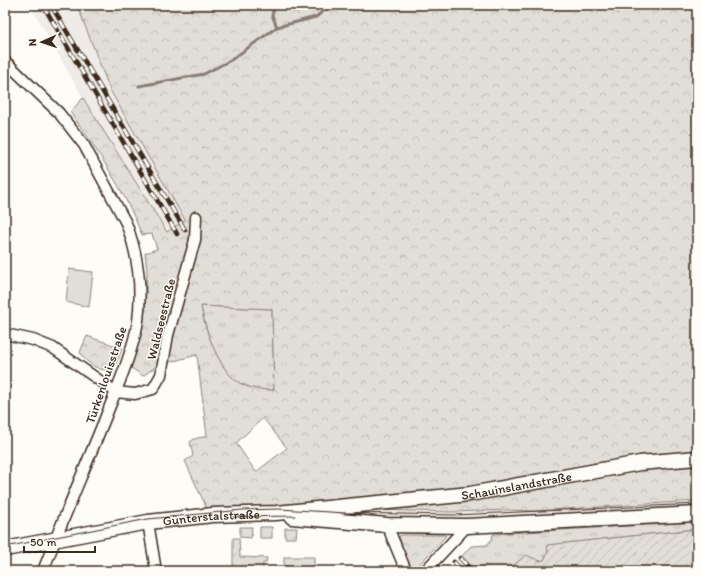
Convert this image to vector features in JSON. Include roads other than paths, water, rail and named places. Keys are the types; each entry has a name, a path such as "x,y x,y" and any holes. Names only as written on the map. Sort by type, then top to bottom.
{"main road":[{"name":"Schauinslandstraße","path":"334,507 470,494 640,463 697,458"},
{"name":"Günterstalstraße","path":"5,549 55,541 148,522 213,515 276,513 334,507"},
{"name":"Günterstalstraße","path":"276,513 289,516 387,524 467,526"},
{"path":"467,526 697,514"}],"street":[{"name":"Türkenlouisstraße","path":"5,61 58,113 84,146 120,209 132,236 138,269 138,322 116,392 43,571"},
{"name":"Waldseestraße","path":"116,392 135,394 144,393 152,389 158,383 161,375 168,335 195,240 196,217"},
{"path":"5,334 33,340 53,348 116,392"},
{"path":"148,522 156,571"},
{"path":"387,524 406,571"},
{"path":"425,571 467,526"}],"waterway":[{"path":"275,5 272,15 277,27"},
{"path":"139,86 204,74 231,60 277,27 316,17 331,5"}],"tram line":[{"path":"5,547 148,519 242,510 279,509 346,513 454,515 697,504"},
{"path":"233,517 295,516"}],"railway":[{"path":"43,5 177,234"},
{"path":"51,5 185,230"},
{"path":"460,558 472,571"},
{"path":"454,562 462,571"}]}
